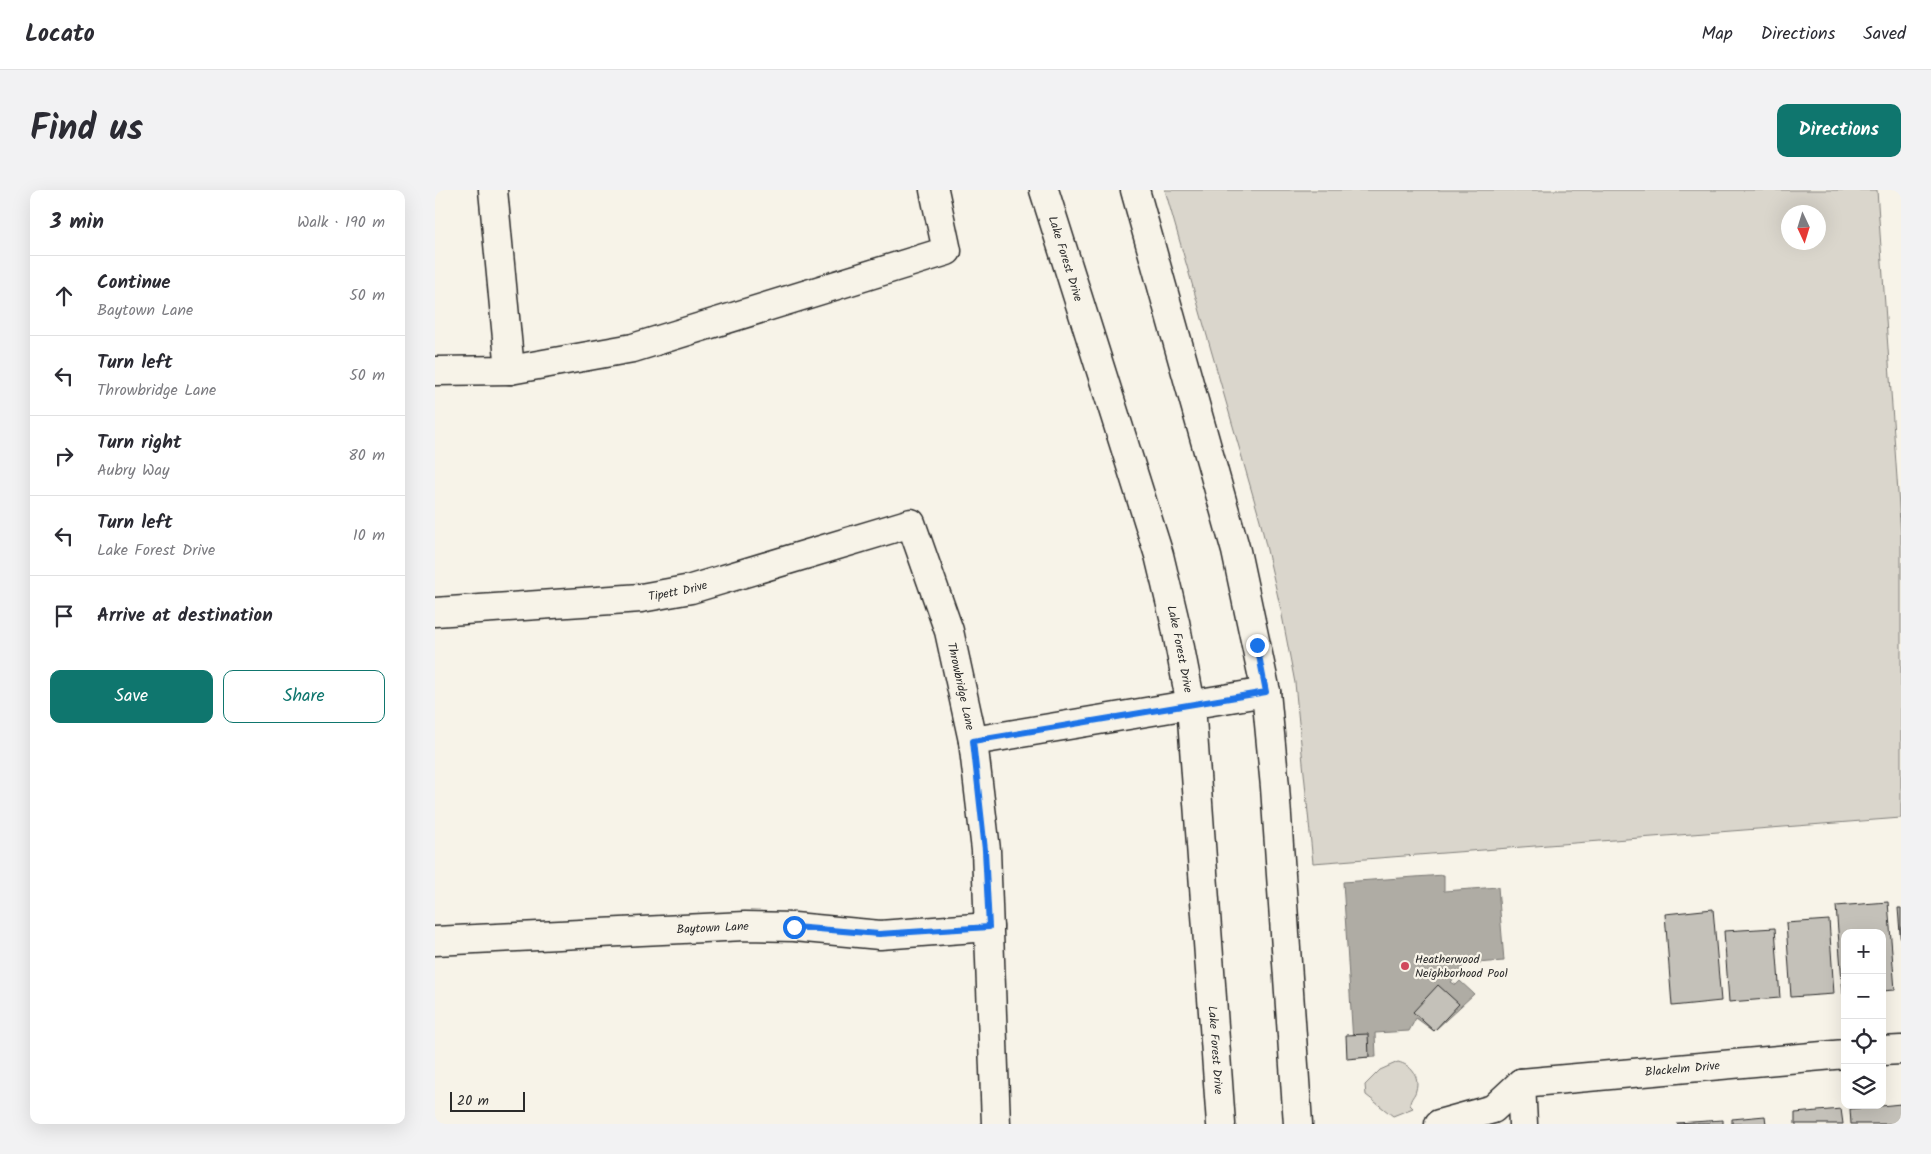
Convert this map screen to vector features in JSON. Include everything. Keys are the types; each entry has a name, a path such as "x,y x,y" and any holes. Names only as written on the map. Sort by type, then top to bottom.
{"street":[{"path":"493,190 510,370"},
{"path":"435,371 510,370 633,348 947,252 933,190"},
{"name":"Lake Forest Drive","path":"1044,190 1159,555 1175,622 1191,705 1221,1124"},
{"path":"1135,190 1236,550 1266,692 1276,796 1298,1124"},
{"name":"Tipett Drive","path":"435,612 641,598 691,590 911,524"},
{"name":"Throwbridge Lane","path":"911,524 949,631 973,741 985,850 996,1124"},
{"path":"973,741 1266,692"},
{"name":"Baytown Lane","path":"435,941 745,926 794,927 879,934 989,927"},
{"path":"1886,1051 1901,1050"},
{"name":"Blackelm Drive","path":"1521,1082 1841,1054"},
{"path":"1439,1124 1493,1109 1521,1082"},
{"path":"1521,1082 1523,1124"}],"shaded area":[{"path":"1165,190 1877,190 1901,536 1901,818 1313,863 1295,683 1281,610 1260,520"},
{"name":"Heatherwood Neighborhood Pool","path":"1444,875 1444,891 1498,887 1504,961 1462,964 1462,969 1451,982 1456,985 1460,981 1474,994 1434,1031 1416,1018 1409,1031 1375,1033 1376,1057 1354,1058 1343,882"},
{"path":"1398,1062 1410,1068 1417,1080 1417,1085 1410,1103 1413,1108 1393,1116 1366,1095 1365,1085 1380,1070"}],"building":[{"path":"1888,902 1895,990 1886,991 1886,929 1841,929 1841,969 1836,906"},
{"path":"1898,908 1901,908 1901,946"},
{"path":"1713,909 1721,1001 1672,1006 1665,914"},
{"path":"1829,920 1834,994 1791,997 1786,923"},
{"path":"1775,928 1780,998 1729,1002 1724,931"},
{"path":"1438,985 1459,1004 1434,1031 1413,1012"},
{"path":"1368,1034 1369,1057 1347,1059 1346,1035"},
{"path":"1901,1104 1901,1124 1851,1124 1850,1109 1886,1109 1886,1105"},
{"path":"1841,1109 1843,1124 1795,1124 1795,1113"},
{"path":"1765,1116 1766,1124 1732,1124 1732,1119"},
{"path":"1723,1120 1723,1124 1677,1124 1677,1123"}],"place":[{"name":"Heatherwood Neighborhood Pool","path":"1405,966"}],"route":[{"path":"794,927 879,934 989,927 985,850 973,741 1266,692 1257,645"}]}
